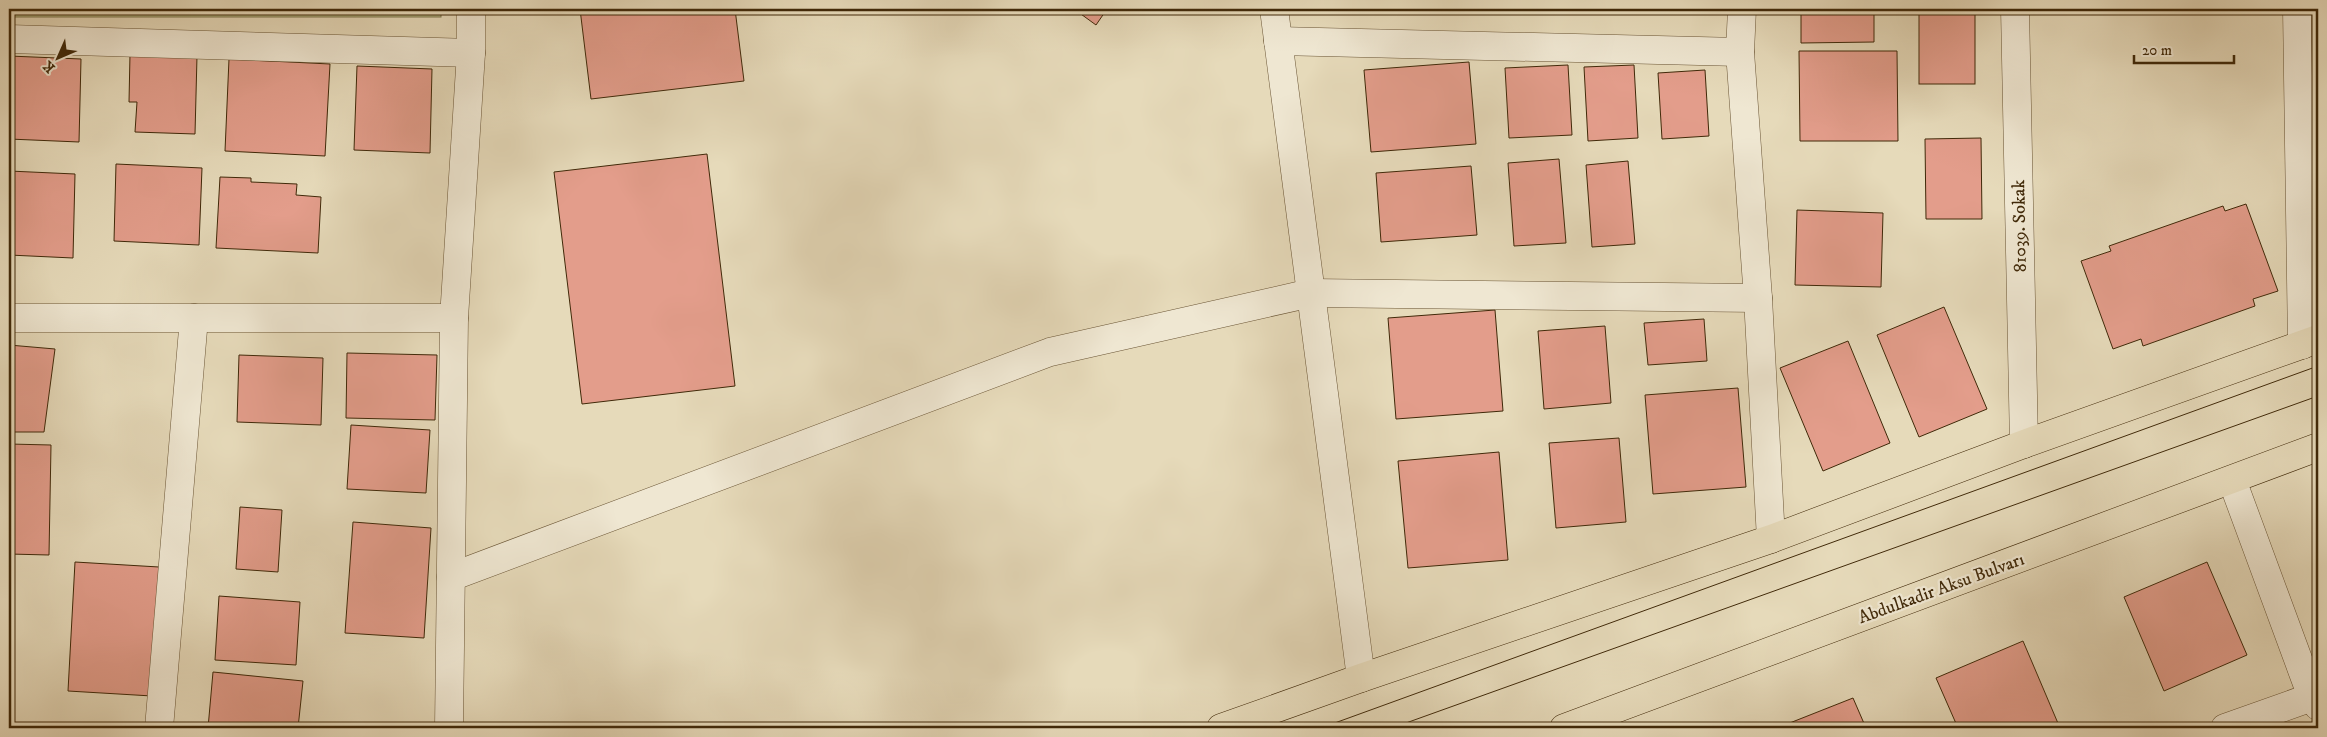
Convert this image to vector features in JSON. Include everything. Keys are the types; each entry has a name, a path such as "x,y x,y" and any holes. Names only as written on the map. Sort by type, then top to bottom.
{"main road":[{"path":"1221,728 1361,678 1771,539 2024,444 2310,342"},
{"name":"Abdulkadir Aksu Bulvarı","path":"1564,728 2318,447"}],"street":[{"path":"449,728 454,318 471,53 471,9"},
{"path":"1274,9 1361,678"},
{"path":"1742,9 1740,52 1758,298 1771,539"},
{"name":"81039. Sokak","path":"2015,9 2024,444"},
{"path":"2297,9 2310,342"},
{"path":"9,39 471,53"},
{"path":"1278,41 1740,52"},
{"path":"451,577 1050,352 1311,293 1758,298"},
{"path":"9,318 454,318"},
{"path":"159,728 194,318"},
{"path":"2225,728 2315,701 2232,480"}],"green space":[{"path":"9,9 441,9 441,17 9,17"}],"building":[{"path":"580,9 735,9 744,81 591,99"},
{"path":"1074,9 1107,9 1096,25"},
{"path":"1801,9 1874,9 1874,42 1801,43"},
{"path":"1919,9 1975,9 1975,84 1919,84"},
{"path":"1799,51 1897,51 1898,141 1800,141"},
{"path":"130,54 197,56 195,134 135,132 137,102 129,102"},
{"path":"9,56 81,59 79,142 9,139"},
{"path":"229,59 330,64 325,156 225,151"},
{"path":"1469,62 1476,144 1371,152 1364,70"},
{"path":"1568,65 1572,135 1509,138 1505,68"},
{"path":"1634,65 1638,138 1588,141 1584,67"},
{"path":"357,66 432,69 430,153 354,150"},
{"path":"1705,70 1709,136 1662,139 1658,73"},
{"path":"1981,138 1982,219 1926,219 1925,139"},
{"path":"707,154 735,386 582,404 554,172"},
{"path":"1559,159 1566,243 1514,246 1508,163"},
{"path":"1628,161 1635,244 1592,247 1586,165"},
{"path":"116,164 202,168 199,245 114,241"},
{"path":"1471,166 1477,235 1381,242 1376,173"},
{"path":"9,171 75,174 73,258 9,255"},
{"path":"220,177 251,178 251,182 297,184 296,195 321,197 318,253 216,248"},
{"path":"2246,204 2278,291 2253,299 2255,306 2143,346 2141,339 2113,349 2081,261 2111,251 2109,246 2223,206 2225,211"},
{"path":"1797,210 1883,213 1881,287 1795,285"},
{"path":"1944,307 1987,409 1919,437 1877,335"},
{"path":"1495,310 1503,411 1396,419 1388,318"},
{"path":"1704,319 1707,361 1648,365 1644,323"},
{"path":"1605,326 1611,403 1544,409 1538,331"},
{"path":"1848,341 1890,443 1823,471 1780,368"},
{"path":"9,345 55,349 44,432 9,432"},
{"path":"347,353 437,355 435,420 346,418"},
{"path":"239,355 323,358 321,425 237,422"},
{"path":"1738,388 1746,487 1653,494 1645,395"},
{"path":"351,425 430,430 426,493 347,489"},
{"path":"1619,438 1626,522 1556,528 1549,443"},
{"path":"9,444 51,445 49,555 9,554"},
{"path":"1499,452 1508,560 1408,568 1398,461"},
{"path":"240,507 282,510 278,572 236,569"},
{"path":"353,522 431,528 424,638 345,633"},
{"path":"75,562 159,567 152,696 68,691"},
{"path":"2207,562 2247,655 2164,691 2124,597"},
{"path":"219,596 300,602 296,665 215,660"},
{"path":"2023,641 2060,728 1958,728 1936,678"},
{"path":"213,672 303,681 298,728 208,728"},
{"path":"1853,698 1866,728 1777,728"}],"tram line":[{"path":"1321,728 2318,366"},
{"path":"1392,728 2318,396"}]}
